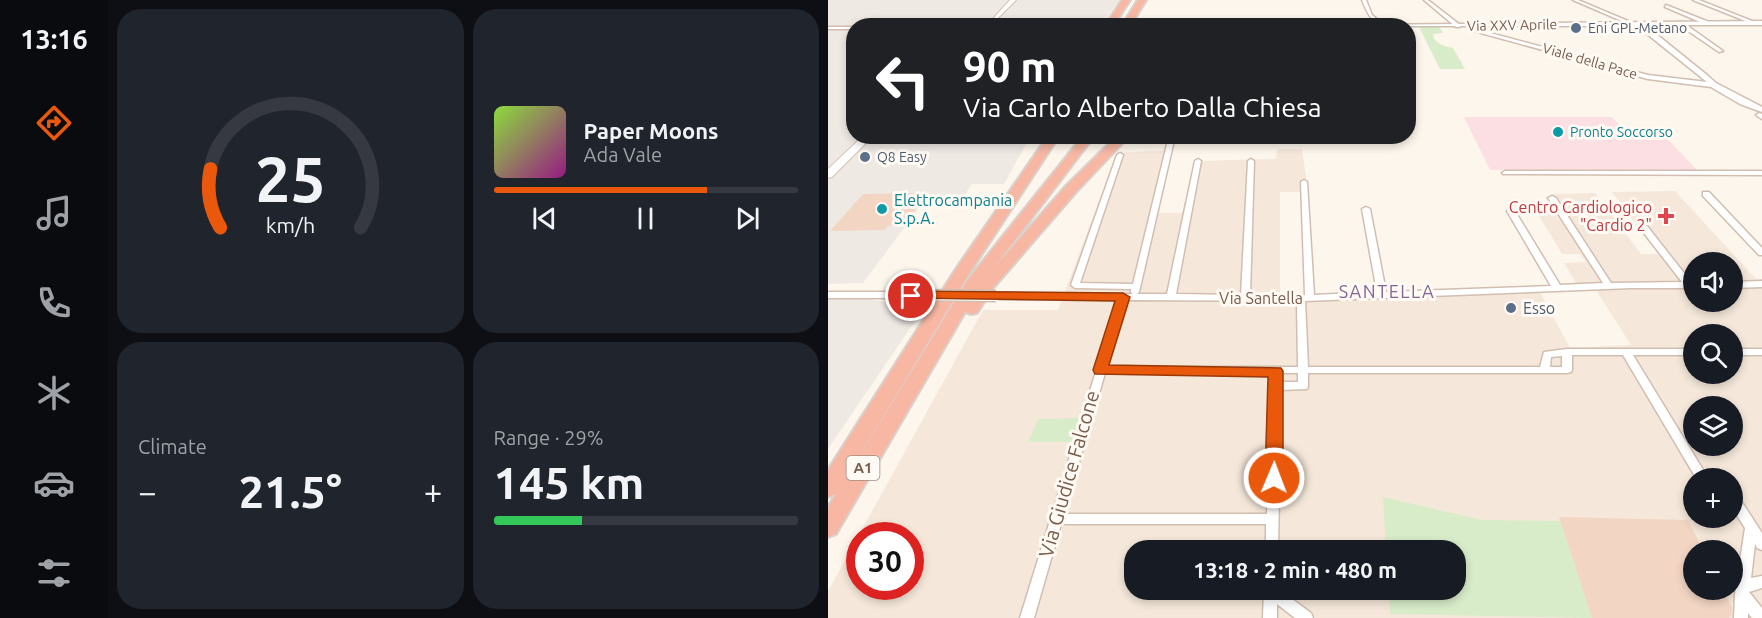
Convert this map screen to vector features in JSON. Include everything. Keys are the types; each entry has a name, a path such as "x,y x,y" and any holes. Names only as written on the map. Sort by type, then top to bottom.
{"highway":[{"path":"1114,18 1126,0"},
{"path":"1122,18 1133,0"},
{"path":"1131,18 1142,0"},
{"path":"1138,18 1148,0"},
{"path":"1029,172 1039,144"},
{"name":"A1","path":"828,488 964,269 1048,144"},
{"name":"A1","path":"828,527 973,284 1083,144"},
{"path":"883,435 934,369 987,285 1071,189 1116,144"}],"main road":[{"path":"995,18 1014,0"},
{"path":"992,18 998,15"},
{"path":"828,176 861,144"}],"street":[{"path":"1364,0 1373,18"},
{"path":"1426,0 1458,26"},
{"path":"1575,0 1636,24 1705,76 1713,86 1760,113"},
{"path":"1695,0 1758,23"},
{"path":"1666,6 1707,23"},
{"path":"1680,23 1721,51"},
{"name":"Via XXV Aprile","path":"1416,25 1758,23"},
{"name":"Viale della Pace","path":"1458,26 1631,73 1690,84"},
{"path":"828,28 846,28"},
{"path":"1690,84 1713,86"},
{"path":"1690,84 1724,92"},
{"name":"Via Giudice Falcone","path":"1027,618 1100,370 1131,294 1170,144"},
{"path":"1120,155 1075,285 1131,294"},
{"path":"1171,297 1198,161"},
{"path":"1245,298 1251,161"},
{"path":"1505,173 1762,173"},
{"path":"1276,386 1303,386 1304,183"},
{"path":"1706,194 1762,253"},
{"path":"1552,198 1609,286"},
{"path":"1366,209 1382,295"},
{"path":"1511,211 1557,288"},
{"path":"1644,228 1683,275"},
{"path":"1743,285 1762,284"},
{"name":"Via Santella","path":"828,295 1131,294 1171,297 1305,298 1683,285"},
{"path":"1100,370 1544,370 1567,369 1567,352"},
{"path":"1626,352 1696,468"},
{"path":"1544,370 1547,354 1683,352"},
{"path":"1743,352 1762,352"},
{"path":"1272,540 1276,371"},
{"path":"1743,514 1762,544"},
{"path":"1056,519 1273,519"},
{"path":"1743,584 1751,527"},
{"path":"1743,590 1747,585 1762,582"},
{"path":"1743,592 1761,618"},
{"path":"1270,618 1271,600"},
{"path":"1284,600 1306,618"},
{"path":"1741,618 1742,600"}],"shaded area":[{"path":"828,0 1119,0 1107,18 846,18 846,144 1026,144 1004,184 972,184 962,199 925,200 863,283 828,284"},
{"path":"1464,117 1612,117 1626,132 1661,132 1697,170 1490,170"},
{"path":"1277,149 1302,149 1308,192 1280,192 1280,299 1540,292 1570,348 1631,345 1596,290 1581,291 1564,263 1586,262 1580,254 1562,254 1532,204 1555,203 1551,194 1595,193 1641,254 1658,254 1612,192 1675,191 1731,252 1683,252 1683,312 1743,312 1743,265 1756,279 1762,279 1762,618 828,618 828,591 846,558 846,600 924,600 924,522 866,522 983,310 1058,310 1117,153 1172,150 1157,213 1182,213 1195,161 1276,159"},
{"path":"828,293 906,305 917,318 828,449"}],"green space":[{"path":"1419,27 1439,27 1443,33 1433,34 1435,40 1453,48 1465,69 1440,69"},
{"path":"1083,418 1075,442 1028,442 1038,419"},
{"path":"1383,497 1482,520 1561,521 1592,618 1390,614 1389,600 1466,600 1466,540 1385,540"}],"building":[{"name":"Elettrocampania S.p.A.","path":"928,193 904,225 888,226 885,230 830,231 863,194"},
{"path":"1559,517 1683,520 1683,528 1692,528 1698,540 1683,540 1683,600 1728,600 1732,607 1732,614 1729,618 1592,618"}],"place":[{"name":"Eni GPL-Metano","path":"1576,28"},
{"name":"Pronto Soccorso","path":"1558,132"},
{"name":"Q8 Easy","path":"865,157"},
{"name":"Elettrocampania S.p.A.","path":"882,209"},
{"name":"Centro Cardiologico \"Cardio 2\"","path":"1666,216"},
{"name":"Esso","path":"1511,308"}],"district":[{"name":"SANTELLA","path":"1387,292"}],"route":[{"path":"911,296 1123,297 1100,370 1276,371 1274,478"}]}
